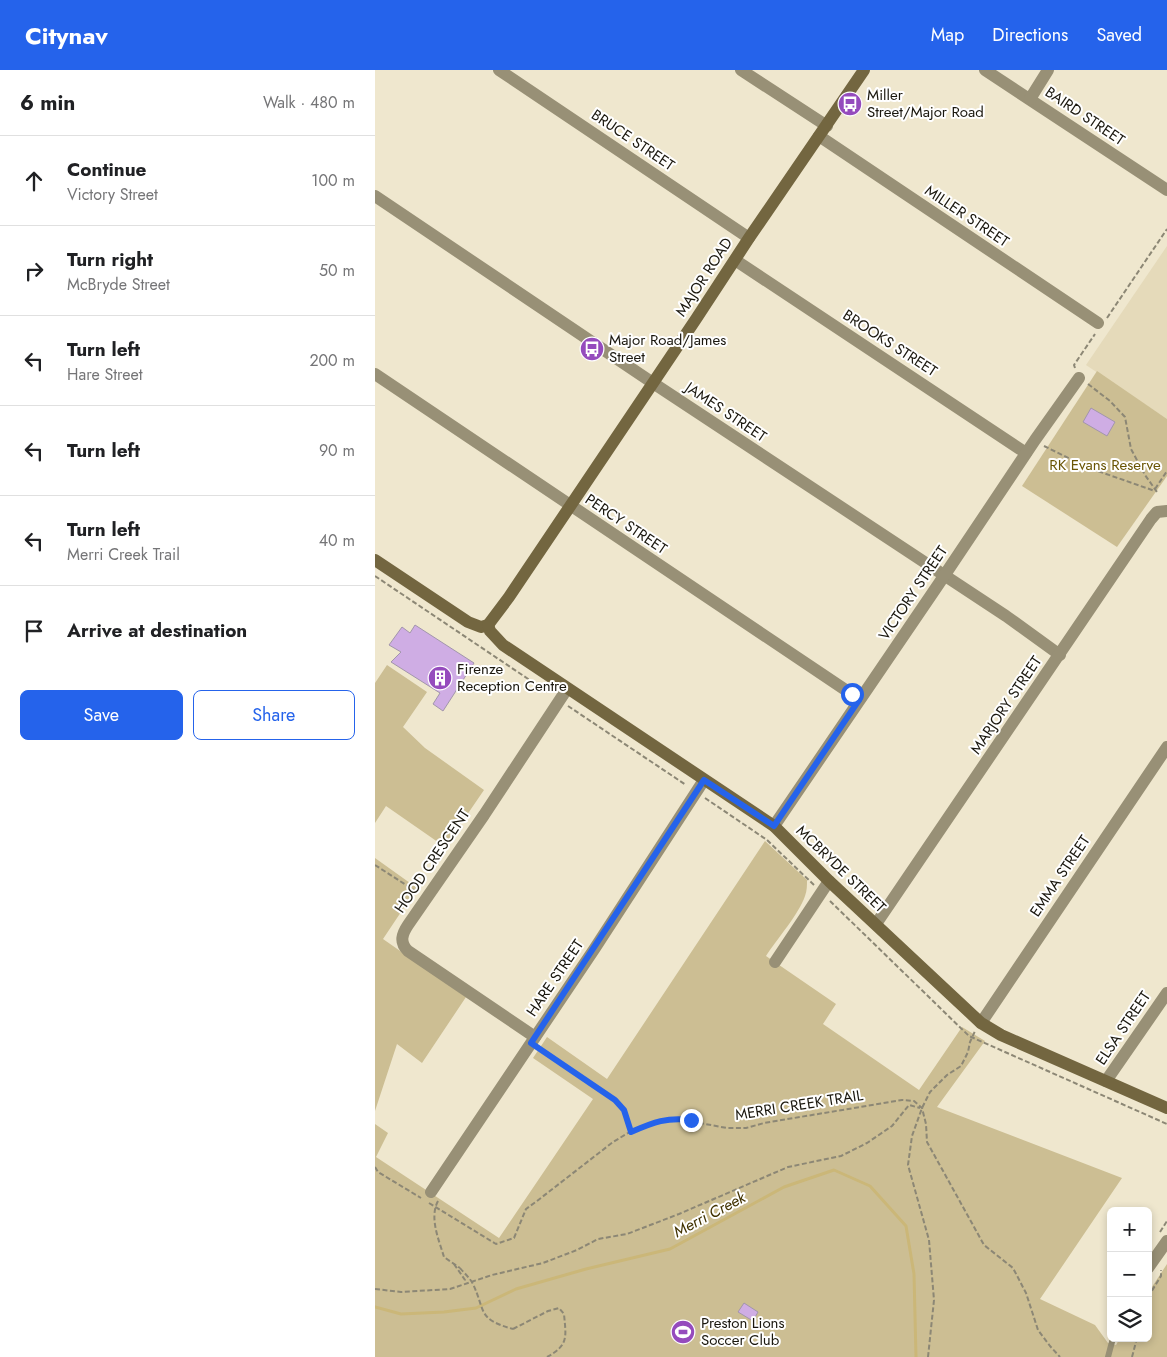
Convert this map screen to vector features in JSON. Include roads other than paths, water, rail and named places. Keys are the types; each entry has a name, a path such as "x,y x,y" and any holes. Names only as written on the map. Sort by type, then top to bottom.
{"street":[{"name":"BRUCE STREET","path":"499,70 749,238"},
{"name":"MILLER STREET","path":"741,70 823,131 1100,324"},
{"name":"MAJOR ROAD","path":"488,625 505,604 749,238 864,70"},
{"name":"BAIRD STREET","path":"985,70 1167,190"},
{"path":"1030,99 1048,70"},
{"name":"JAMES STREET","path":"375,196 653,383 1006,616 1060,654"},
{"name":"BROOKS STREET","path":"735,260 1026,453"},
{"name":"PERCY STREET","path":"375,374 859,700"},
{"name":"VICTORY STREET","path":"774,826 1026,453 1079,378"},
{"name":"MARJORY STREET","path":"876,924 1151,519 1157,512 1167,511"},
{"path":"375,560 468,622 478,626 488,625"},
{"name":"MCBRYDE STREET","path":"488,625 490,631 503,645 774,826 829,881 981,1024 1001,1035 1167,1108"},
{"name":"HOOD CRESCENT","path":"533,1040 416,957 404,947 402,942 403,933 426,897 567,688"},
{"name":"EMMA STREET","path":"981,1024 1167,746"},
{"name":"HARE STREET","path":"431,1192 704,780"},
{"path":"775,962 829,881"},
{"name":"ELSA STREET","path":"1107,1081 1167,992"},
{"path":"1152,1262 1167,1240"}],"lane":[{"path":"1109,1357 1112,1342"}],"waterway":[{"name":"Merri Creek","path":"375,1307 401,1314 476,1308 516,1289 586,1269 670,1249 784,1187 834,1170 870,1186 906,1226 914,1274 916,1357"}],"place":[{"name":"Miller Street/Major Road","path":"850,104"},
{"name":"Major Road/James Street","path":"592,349"},
{"name":"Firenze Reception Centre","path":"440,678"},
{"name":"Preston Lions Soccer Club","path":"683,1332"}],"park label":[{"name":"RK Evans Reserve","path":"1105,465"}]}
